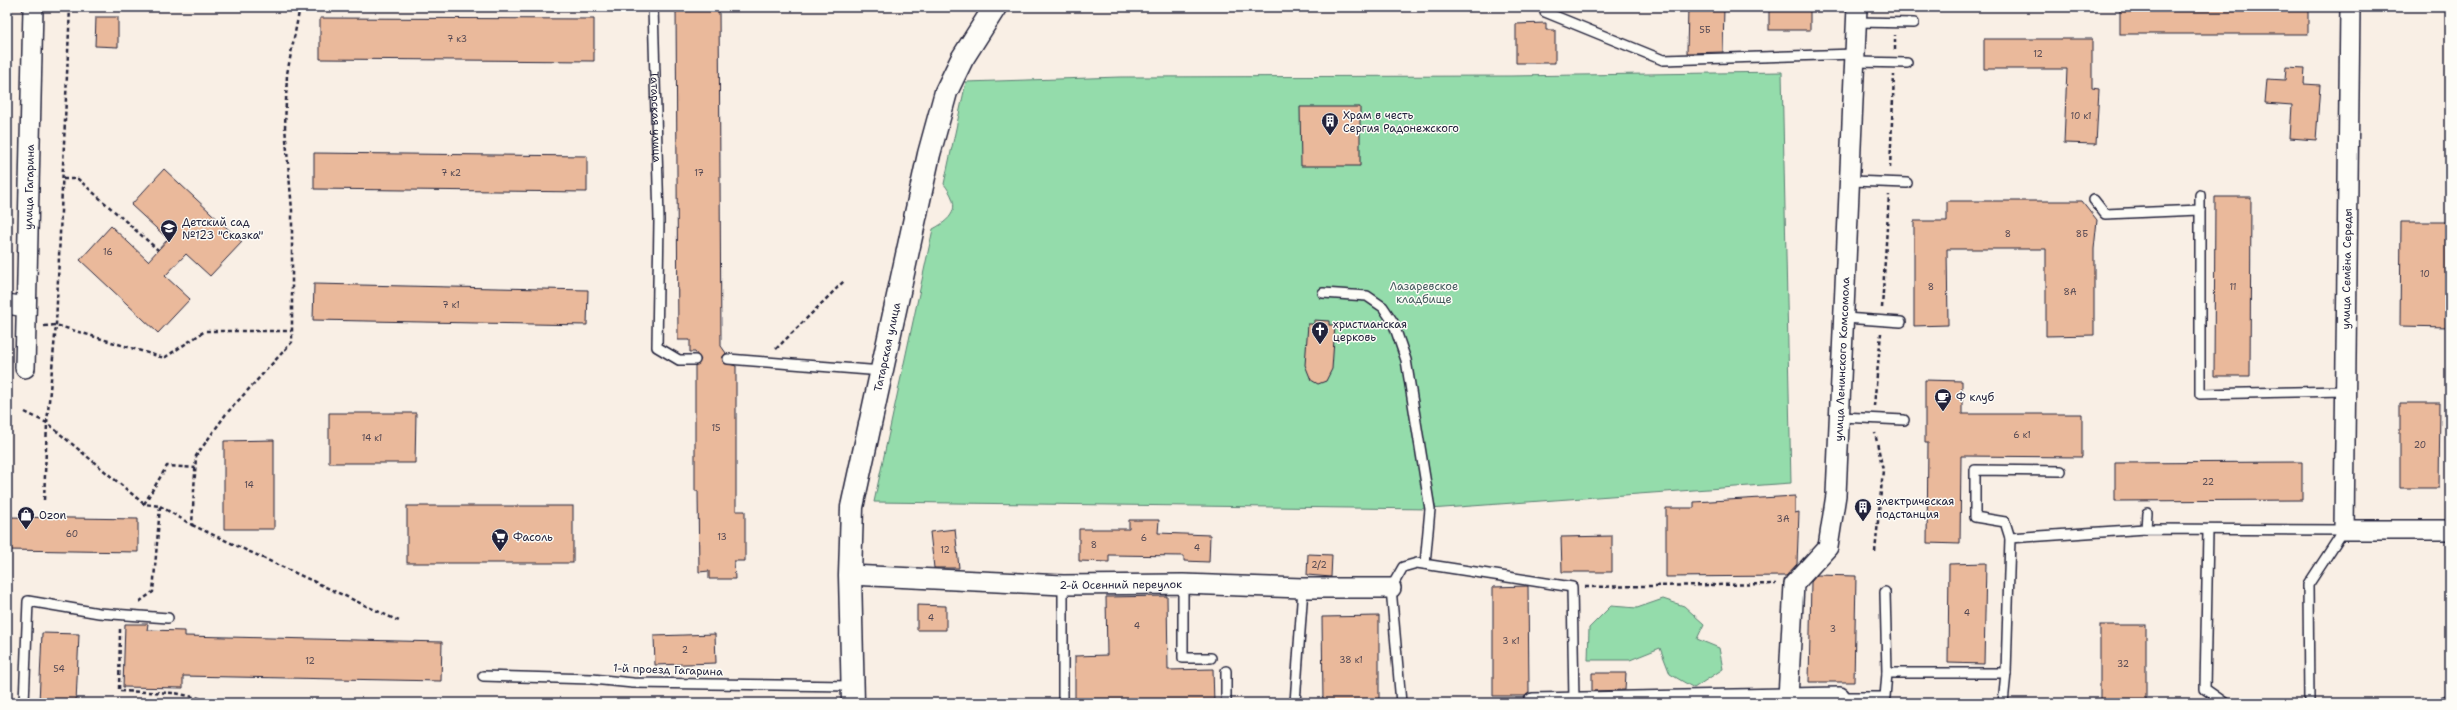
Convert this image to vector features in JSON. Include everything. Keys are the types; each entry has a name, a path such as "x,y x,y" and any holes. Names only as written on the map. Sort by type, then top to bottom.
{"street":[{"name":"улица Гагарина","path":"25,368 33,7"},
{"name":"Татарская улица","path":"852,695 850,574 852,507 929,154 946,92 962,58 995,7"},
{"name":"улица Семёна Середы","path":"2344,530 2350,7"},
{"name":"улица Ленинского Комсомола","path":"1794,584 1828,547 1836,494 1841,417 1857,15"},
{"path":"7,304 26,307"},
{"path":"2344,530 2450,530"},
{"name":"2-й Осенний переулок","path":"850,574 1063,585 1184,584 1303,588 1391,588"},
{"path":"1788,698 1794,584"},
{"path":"1533,703 1788,698 1840,700"}],"lane":[{"name":"Татарская улица","path":"653,7 659,220 657,347 679,360 695,360"},
{"path":"1545,7 1544,12 1663,60 1856,58 1894,64 1907,63"},
{"path":"1857,15 1896,23 1914,23"},
{"path":"1851,181 1908,183"},
{"path":"2200,195 2200,394 2346,391"},
{"path":"2094,200 2105,214 2200,210"},
{"path":"1323,293 1367,296 1383,307 1393,322 1406,360 1430,509 1425,564"},
{"path":"1845,318 1902,322"},
{"path":"728,359 882,370"},
{"path":"1841,417 1904,420"},
{"path":"2003,703 2006,673 2010,538 2005,522 1975,517 1975,470 2061,471"},
{"path":"2146,529 2147,513"},
{"path":"2010,538 2146,529 2208,531 2344,530"},
{"path":"2308,703 2308,585 2344,530"},
{"path":"2208,531 2205,689 2225,703"},
{"path":"1401,703 1391,588 1403,567 1425,564 1572,587 1574,701"},
{"path":"1184,584 1183,658 1210,658"},
{"path":"1063,585 1063,703"},
{"path":"1295,703 1303,588"},
{"path":"1840,700 1885,697 1887,673 1886,592"},
{"path":"24,703 28,601 99,613 168,618"},
{"path":"1226,671 1226,703"},
{"path":"1887,673 2006,673"},
{"name":"1-й проезд Гагарина","path":"483,676 592,679 852,695"},
{"path":"2442,703 2450,700"}],"path":[{"path":"44,500 47,423 56,326 70,7"},
{"path":"192,525 196,456 226,414 292,342 292,210 285,127 286,74 300,7"},
{"path":"1875,552 1882,470 1873,419 1882,321 1890,182 1896,23"},
{"path":"63,179 78,179 158,250"},
{"path":"762,362 844,281"},
{"path":"25,326 56,326 164,358 205,331 291,331"},
{"path":"25,412 47,423 144,504 167,466 196,468"},
{"path":"160,506 192,525 401,622"},
{"path":"1572,587 1794,584"}],"green space":[{"name":"Лазаревское кладбище","path":"1782,72 1791,483 1430,509 874,502 933,229 947,220 953,210 954,204 952,198 944,184 966,82 1120,77 1511,76"},
{"path":"1663,599 1684,606 1704,624 1697,639 1719,648 1723,669 1694,688 1670,674 1660,648 1630,660 1588,660 1589,628 1611,606 1637,608"}],"building":[{"path":"676,7 719,7 721,346 726,353 722,358 723,362 736,366 736,511 745,511 745,561 734,561 735,579 709,579 709,571 699,572 698,491 695,491 695,366 701,360 695,352 690,352 690,340 678,340"},
{"path":"1688,7 1724,7 1723,52 1687,53"},
{"path":"1769,7 1810,7 1810,30 1769,30"},
{"path":"2120,7 2308,7 2308,34 2120,34"},
{"path":"96,17 118,17 118,47 95,46"},
{"path":"320,18 594,19 594,61 320,59"},
{"path":"1546,23 1546,30 1555,30 1555,63 1516,63 1516,24"},
{"path":"1984,39 2092,39 2092,88 2099,89 2096,144 2064,143 2067,69 1984,69"},
{"path":"2286,67 2305,68 2304,84 2320,85 2316,140 2290,138 2292,105 2265,103 2267,79 2285,80"},
{"name":"Храм в честь Сергия Радонежского","path":"1300,107 1360,107 1360,166 1301,166"},
{"path":"314,153 587,156 587,192 314,189"},
{"path":"164,169 242,242 210,276 186,254 165,276 190,299 158,333 80,260 111,226 148,261 168,239 131,205"},
{"path":"2215,197 2251,197 2250,376 2214,376"},
{"path":"1947,201 2082,201 2097,220 2094,249 2094,335 2046,336 2046,249 1947,249 1948,325 1914,326 1914,221 1947,221"},
{"path":"2401,222 2450,222 2450,327 2400,326"},
{"path":"314,284 588,290 587,325 313,320"},
{"name":"христианская церковь","path":"1314,320 1329,321 1329,325 1335,325 1332,369 1326,381 1318,384 1311,380 1305,365 1308,324 1314,324"},
{"path":"1925,380 1962,381 1962,414 2082,414 2082,457 1961,456 1960,544 1927,543 1928,443 1925,443"},
{"path":"2400,403 2440,403 2439,488 2400,488"},
{"path":"329,413 416,413 415,463 329,463"},
{"path":"274,440 274,529 224,529 224,441"},
{"path":"2302,462 2302,500 2115,501 2115,463"},
{"path":"1795,496 1795,513 1799,512 1797,564 1786,576 1666,577 1666,508 1694,508 1694,502"},
{"path":"407,506 573,506 573,563 407,563"},
{"path":"7,517 138,519 138,552 7,550"},
{"path":"1129,520 1159,520 1158,533 1210,535 1209,562 1184,561 1184,556 1109,555 1109,562 1079,561 1079,529 1129,529"},
{"path":"955,529 959,568 934,568 930,532"},
{"path":"1612,536 1612,572 1562,572 1561,537"},
{"path":"1308,554 1332,555 1331,577 1307,575"},
{"path":"1986,563 1984,664 1948,663 1949,564"},
{"path":"1817,575 1856,576 1854,682 1809,682 1811,582"},
{"path":"1528,586 1529,693 1525,696 1493,696 1493,587"},
{"path":"1167,596 1168,670 1213,669 1214,703 1075,703 1075,656 1107,655 1106,597"},
{"path":"917,605 946,606 946,630 917,630"},
{"path":"1379,616 1379,703 1323,703 1322,617"},
{"path":"125,624 148,624 147,630 185,631 185,636 442,642 441,681 183,676 183,688 123,687"},
{"path":"2100,625 2146,625 2146,703 2100,703"},
{"path":"42,633 79,634 76,703 39,703"},
{"path":"715,634 716,663 655,665 654,636"},
{"path":"1592,673 1626,673 1625,690 1592,691"}],"place":[{"name":"Храм в честь Сергия Радонежского","path":"1330,136"},
{"name":"Детский сад №123 \"Сказка\"","path":"169,243"},
{"name":"христианская церковь","path":"1320,345"},
{"name":"Ф клуб","path":"1943,412"},
{"name":"электрическая подстанция","path":"1863,522"},
{"name":"Ozon","path":"26,530"},
{"name":"Фасоль","path":"500,552"}]}
